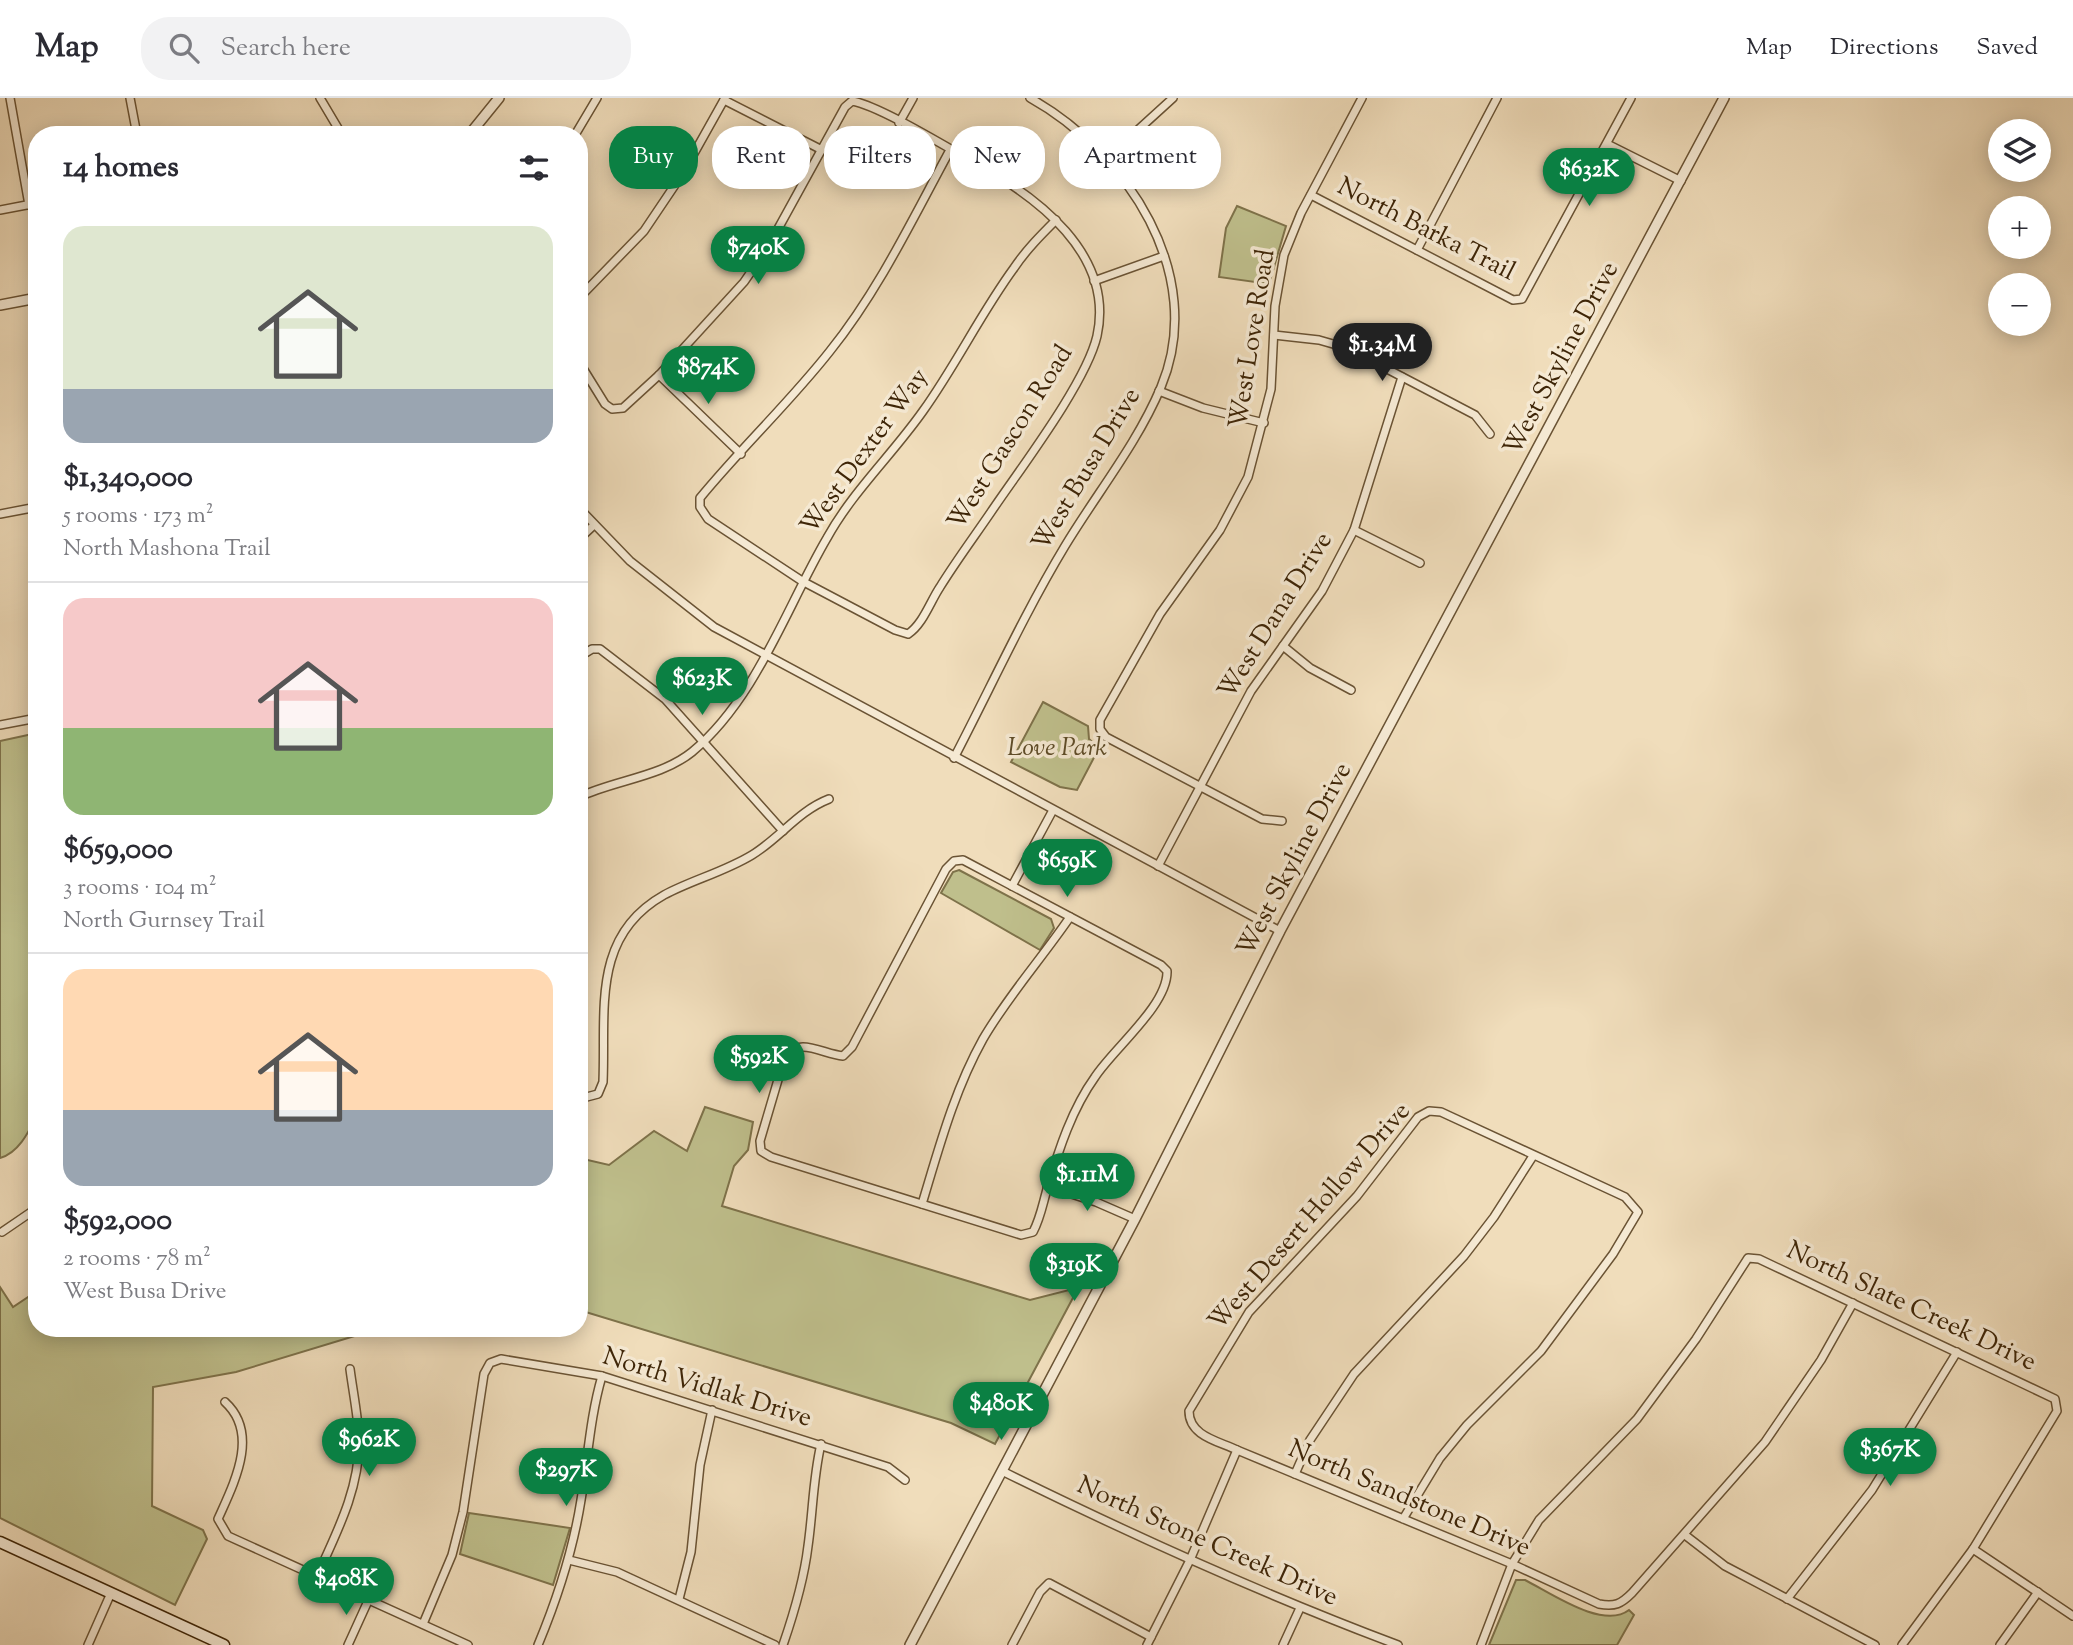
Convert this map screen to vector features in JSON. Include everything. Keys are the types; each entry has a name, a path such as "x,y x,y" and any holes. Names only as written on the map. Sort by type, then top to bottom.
{"main road":[{"path":"0,1542 224,1645"}],"street":[{"path":"9,98 28,182"},
{"path":"130,98 135,126"},
{"path":"320,98 337,126"},
{"path":"476,126 499,98"},
{"path":"580,126 597,98"},
{"path":"899,123 913,98"},
{"name":"West Busa Drive","path":"1030,98 1070,126"},
{"path":"1142,126 1173,98"},
{"name":"West Love Road","path":"1200,788 1106,737 1100,729 1100,720 1160,614 1220,530 1248,477 1271,389 1278,278 1284,256 1311,195 1362,98"},
{"path":"1417,250 1497,98"},
{"path":"1631,98 1607,144 1681,181"},
{"name":"West Skyline Drive","path":"910,1645 1135,1219 1280,931 1724,98"},
{"path":"588,289 644,231 683,173 725,99 822,150 787,218 744,282 659,375 623,408 612,409 605,404 588,377"},
{"name":"West Gascon Road","path":"822,150 845,107 852,101 862,103 950,150"},
{"name":"North Barka Trail","path":"1311,195 1513,300 1522,299 1607,144"},
{"path":"802,581 708,519 700,507 700,499 852,321 889,263 950,150"},
{"name":"West Gascon Road","path":"802,581 908,634 918,627 941,585 1056,414 1088,359 1097,337 1099,318 1094,281 1078,247 1056,220 1019,189"},
{"name":"West Busa Drive","path":"954,758 1064,547 1146,419 1170,359 1175,330 1174,298 1164,256 1142,207 1128,189"},
{"path":"0,210 28,205"},
{"name":"West Dexter Way","path":"588,793 673,763 705,741 737,705 802,581 849,502 899,444 962,354 1013,268 1056,220"},
{"path":"1094,281 1164,256"},
{"path":"0,305 28,300"},
{"path":"1274,335 1319,340 1347,348 1475,415 1490,433"},
{"path":"659,375 741,454"},
{"name":"West Dana Drive","path":"1158,866 1251,691 1322,591 1354,530 1402,377"},
{"path":"1159,391 1203,408 1264,424"},
{"path":"0,514 28,509"},
{"path":"588,518 671,596 714,627 763,656 1280,931"},
{"path":"588,531 594,525"},
{"path":"1354,530 1420,563"},
{"path":"1283,646 1310,668 1351,690"},
{"path":"588,651 600,649 665,699 783,831"},
{"path":"0,725 28,720"},
{"path":"1200,788 1262,819 1282,821"},
{"path":"588,1097 598,1094 603,1082 608,965 615,943 626,924 644,907 666,894 754,854 810,806 829,799"},
{"path":"1012,886 1053,810"},
{"path":"962,860 1012,886 1161,965 1167,971 1167,979 1143,1020 1095,1075 1080,1100 1047,1186 1039,1222 1033,1232 1021,1235 761,1152 760,1141 785,1056 791,1048 799,1045 843,1056 852,1047 946,869 954,861 962,860"},
{"path":"922,1204 955,1099 968,1069 1003,1010 1070,917"},
{"name":"West Desert Hollow Drive","path":"1191,1426 1189,1411 1249,1312 1357,1196 1418,1117 1429,1111 1441,1112 1533,1156"},
{"path":"1295,1474 1310,1440 1354,1374 1457,1265 1494,1217 1533,1156 1625,1197 1638,1212 1614,1254 1541,1351 1440,1458 1403,1519"},
{"path":"1047,1186 1096,1202 1135,1219"},
{"path":"2,1232 28,1214"},
{"name":"North Slate Creek Drive","path":"1512,1564 1539,1520 1645,1408 1696,1339 1748,1258 1759,1259 2055,1399 2057,1411 1973,1549"},
{"path":"1853,1303 1821,1360 1765,1442 1685,1535 1724,1566 1875,1645"},
{"path":"1787,1599 1872,1490 1957,1352"},
{"name":"North Vidlak Drive","path":"423,1624 452,1555 471,1474 480,1385 490,1363 500,1359 522,1360 602,1376 821,1444 888,1467 905,1480"},
{"path":"317,1576 350,1499 357,1470 359,1439 350,1369"},
{"path":"538,1645 559,1594 569,1560 581,1500 592,1415 602,1376"},
{"path":"225,1402 235,1412 242,1437 236,1476 218,1519 220,1528 228,1536 468,1645"},
{"path":"679,1599 691,1552 700,1465 712,1410"},
{"name":"North Sandstone Drive","path":"1191,1426 1237,1450 1512,1564 1599,1604 1612,1606 1622,1603 1685,1535"},
{"path":"783,1645 797,1601 808,1547 814,1473 821,1444"},
{"path":"1147,1645 1190,1560 1237,1450"},
{"name":"North Stone Creek Drive","path":"1002,1471 1190,1560 1300,1608 1398,1645"},
{"path":"1902,1645 1973,1549 2073,1616"},
{"path":"569,1560 617,1572 775,1645"},
{"path":"1481,1645 1512,1564"},
{"path":"1012,1645 1040,1592 1049,1583 1151,1637"},
{"path":"2000,1645 2038,1592"},
{"path":"88,1645 111,1593"},
{"path":"348,1645 368,1601"},
{"path":"1283,1645 1300,1608"}],"green space":[{"path":"1237,206 1286,226 1269,284 1219,277 1226,228"},
{"name":"Love Park","path":"1043,702 1088,726 1089,739 1099,748 1077,790 1060,787 1011,762"},
{"path":"28,735 28,1132 13,1151 0,1158 0,741"},
{"path":"959,870 1051,919 1054,928 1040,950 941,893 953,872"},
{"path":"705,1107 753,1122 748,1150 734,1166 722,1206 1030,1300 1069,1290 1075,1294 995,1444 951,1423 588,1313 588,1160 609,1165 654,1131 687,1151"},
{"path":"0,1287 13,1307 28,1297 28,1337 351,1337 236,1372 153,1387 152,1506 203,1530 207,1539 175,1605 0,1518"},
{"path":"469,1513 570,1528 553,1585 460,1554"},
{"path":"1516,1580 1525,1580 1592,1613 1618,1615 1629,1610 1634,1615 1617,1645 1489,1645"}]}
